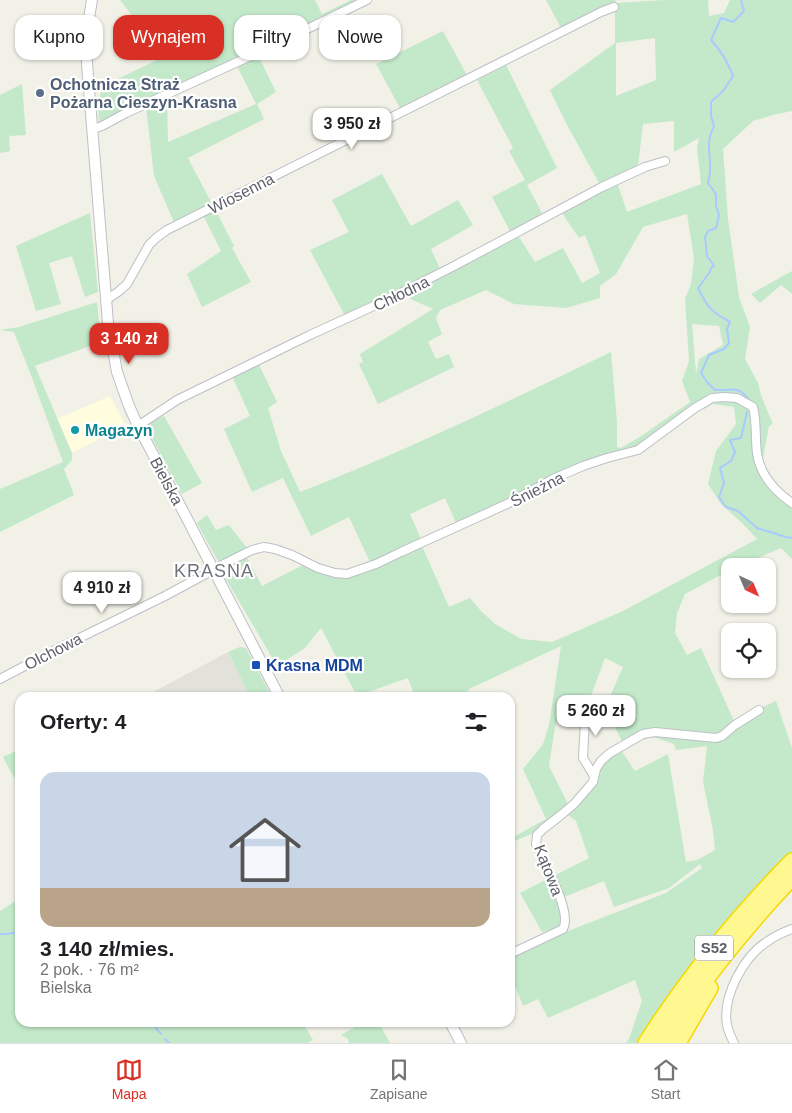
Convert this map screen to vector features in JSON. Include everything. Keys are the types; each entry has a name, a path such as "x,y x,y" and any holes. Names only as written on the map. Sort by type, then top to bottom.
{"highway":[{"name":"S52","path":"646,1043 714,948 744,912 792,861"},
{"name":"S52","path":"661,1043 688,1002 718,962 792,878"},
{"path":"678,1043 740,935"}],"street":[{"name":"Bielska","path":"92,0 86,48 108,323 117,372 138,426 277,692"},
{"path":"93,129 367,0"},
{"name":"Wiosenna","path":"106,300 127,284 149,246 167,230 614,7"},
{"name":"Chłodna","path":"138,426 177,400 389,299 602,187 645,167 666,161"},
{"name":"Śnieżna","path":"214,570 252,550 264,548 275,549 318,568 335,573 347,574 376,564 507,504 561,476 607,458 638,450 695,408 712,398 737,398 753,407 761,468 778,493 792,503"},
{"name":"Olchowa","path":"0,679 214,570"},
{"path":"586,702 583,758 594,776"},
{"name":"Kątowa","path":"515,952 564,929 566,922 562,903 536,844 537,835 574,804 592,782 601,761 610,753 643,734 655,732 716,738 722,736 759,710"},
{"path":"734,1043 727,1024 727,1011 734,982 751,956 766,941 792,929"},
{"path":"453,1027 461,1043"}],"shaded area":[{"path":"110,396 126,426 72,453 57,419"},
{"path":"228,652 248,692 153,692"}],"green space":[{"path":"120,0 315,0 322,14 351,0 363,0 332,15 319,15 319,21 309,26 309,15 234,15 234,60 99,123 98,102 103,86 157,60 224,60 224,15 132,15"},
{"path":"546,0 615,0 616,3 708,0 709,16 724,13 730,0 792,0 792,111 753,121 723,149 728,219 739,297 750,327 745,359 758,383 773,424 769,426 760,474 772,492 792,505 792,559 781,548 758,558 722,558 757,539 721,504 708,484 716,451 736,424 734,407 713,404 704,409 702,401 634,449 588,461 456,523 445,498 410,514 421,539 370,562 349,517 311,536 283,478 252,492 224,429 250,416 232,376 259,365 277,402 268,408 281,451 300,492 418,443 611,352 617,422 617,447 621,448 643,435 690,402 682,381 689,361 685,299 691,284 694,258 687,214 643,227 616,274 600,286 600,298 566,308 514,304 486,290 440,310 436,318 442,334 428,342 436,359 449,354 454,367 378,404 359,364 363,362 360,354 433,309 404,296 413,289 519,237 535,262 563,248 582,283 600,273 585,235 579,238 562,213 617,182 627,212 701,184 697,148 699,138 674,152 674,121 643,124 638,166 600,185 550,90 615,43 615,4 562,30","holes":["655,38 656,80 616,96 616,43","692,324 719,326 723,345 699,359 696,374"]},
{"path":"443,31 468,77 401,110 376,64 384,60 401,60 401,52"},
{"path":"252,60 260,60 276,92 257,104 264,119 188,158 212,204 174,222 154,176 146,107 167,98 168,142 256,104 237,66"},
{"path":"506,65 557,168 527,185 543,215 511,233 492,197 525,180 509,151 513,148 477,80"},
{"path":"22,84 26,135 9,136 10,151 0,153 0,95"},
{"path":"382,174 411,226 458,200 473,225 431,249 441,271 345,316 310,250 349,232 332,200"},
{"path":"216,211 234,246 232,248 251,282 202,307 187,274 221,251 203,215"},
{"path":"90,213 98,292 85,297 72,256 49,263 61,304 36,311 16,246"},
{"path":"792,271 792,294 781,285 760,303 751,294"},
{"path":"97,302 101,342 35,366 72,453 72,460 64,469 74,495 0,532 0,489 63,462 14,332 0,330 19,327"},
{"path":"164,416 202,483 182,494 145,425"},
{"path":"207,515 216,530 229,525 247,548 219,563 197,523"},
{"path":"422,546 449,607 470,598 495,624 521,639 552,642 623,611 721,558 721,575 685,594 677,613 675,633 687,655 701,648 734,721 711,743 763,707 776,701 792,748 792,852 759,886 639,1043 626,1043 642,1001 635,980 548,1018 538,999 523,1006 515,986 515,956 568,931 666,893 702,868 700,864 669,888 614,907 604,881 564,897 568,925 542,932 520,893 589,858 576,821 568,815 598,780 600,768 621,750 635,771 668,754 686,862 697,860 715,850 713,830 703,782 707,746 676,750 674,744 650,736 626,748 610,719 611,694 623,667 605,658 588,704 563,709 555,727 549,766 568,804 534,833 515,841 515,836 546,819 523,769 543,744 549,725 561,646 469,689 468,692 413,692 408,678 368,692 355,692 321,628 305,648 277,666 220,569 246,556 262,586 305,564 326,574 349,578"},
{"path":"240,647 246,648 269,692 248,692 228,652"},
{"path":"15,751 15,779 3,757"},
{"path":"15,901 15,1027 305,1027 313,1040 307,1043 0,1043 0,911"},
{"path":"355,1027 381,1027 390,1043 349,1043 348,1039 341,1035"}],"waterway":[{"path":"741,0 744,11 733,22 721,18 711,40 724,57 733,76 723,91 711,102 711,116 714,126 709,143 710,176 708,183 716,194 716,206 719,215 716,228 708,231 705,237 707,256 714,266 698,288 710,308 730,322 727,329 729,343 724,349 709,355 701,373 715,390 734,389 741,392 749,400"},
{"path":"747,412 741,438 730,440 735,452 731,461 720,468 724,483 719,497 726,507 738,511 757,528 792,538"},
{"path":"0,934 15,933"},
{"path":"155,1027 161,1034"},
{"path":"165,1039 169,1043"}],"place":[{"name":"Ochotnicza Straż Pożarna Cieszyn-Krasna","path":"40,93"},
{"name":"Magazyn","path":"75,430"},
{"name":"Krasna MDM","path":"256,665"}],"district":[{"name":"KRASNA","path":"214,571"}]}
